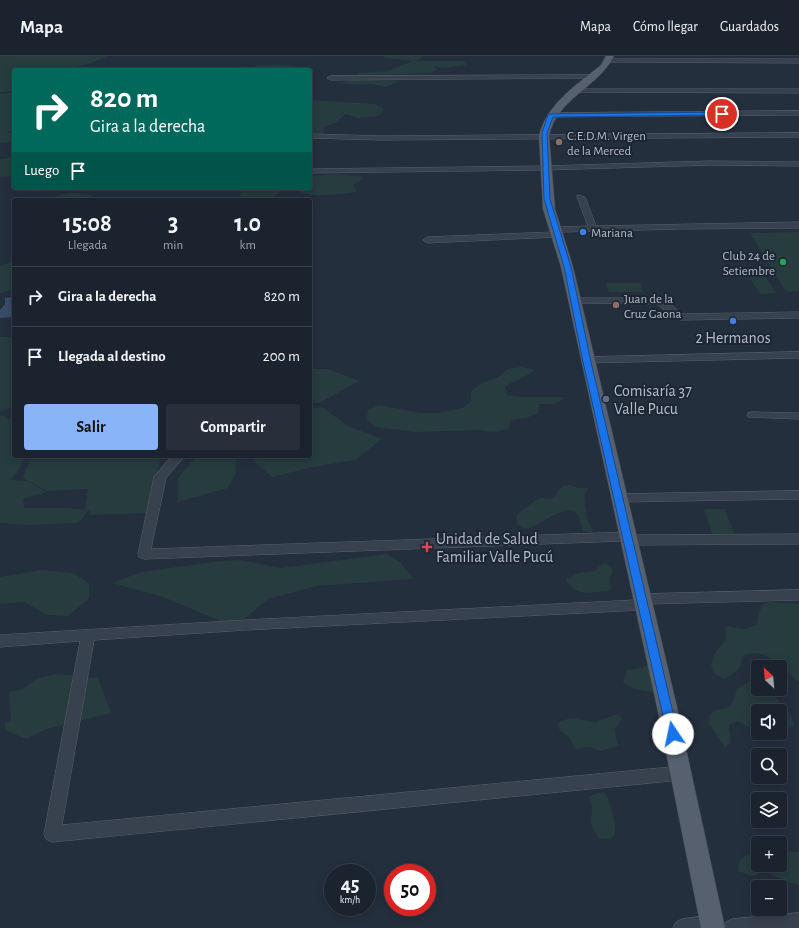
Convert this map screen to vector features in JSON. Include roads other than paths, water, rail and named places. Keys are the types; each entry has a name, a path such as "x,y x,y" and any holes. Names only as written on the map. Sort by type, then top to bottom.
{"main road":[{"path":"609,59 551,115 546,126 544,136 548,201 556,232 568,267 618,498 667,707 712,926"}],"street":[{"path":"609,59 799,60"},
{"path":"330,78 592,77"},
{"path":"576,91 799,91"},
{"path":"551,115 799,113"},
{"path":"312,136 342,138 799,135"},
{"path":"312,171 545,168 711,163 799,164"},
{"path":"581,197 593,229"},
{"path":"427,240 593,229 678,226 799,226"},
{"path":"575,301 658,301 667,304 674,314 681,317 799,315"},
{"path":"587,360 799,355"},
{"path":"752,415 799,416"},
{"path":"177,458 160,477 144,554 628,538 799,539"},
{"path":"618,498 799,495"},
{"path":"0,641 642,602 799,595"},
{"path":"88,635 52,834 681,773"},
{"path":"732,928 799,922"},
{"path":"682,928 712,926"}],"water":[{"path":"12,297 12,317 0,318 0,310 5,304 5,298"}],"place":[{"name":"C.E.D.M. Virgen de la Merced","path":"559,142"},
{"name":"Mariana","path":"583,232"},
{"name":"Club 24 de Setiembre","path":"783,262"},
{"name":"Juan de la Cruz Gaona","path":"616,305"},
{"name":"2 Hermanos","path":"733,321"},
{"name":"Comisaría 37 Valle Pucu","path":"606,399"},
{"name":"Unidad de Salud Familiar Valle Pucú","path":"427,547"}]}
